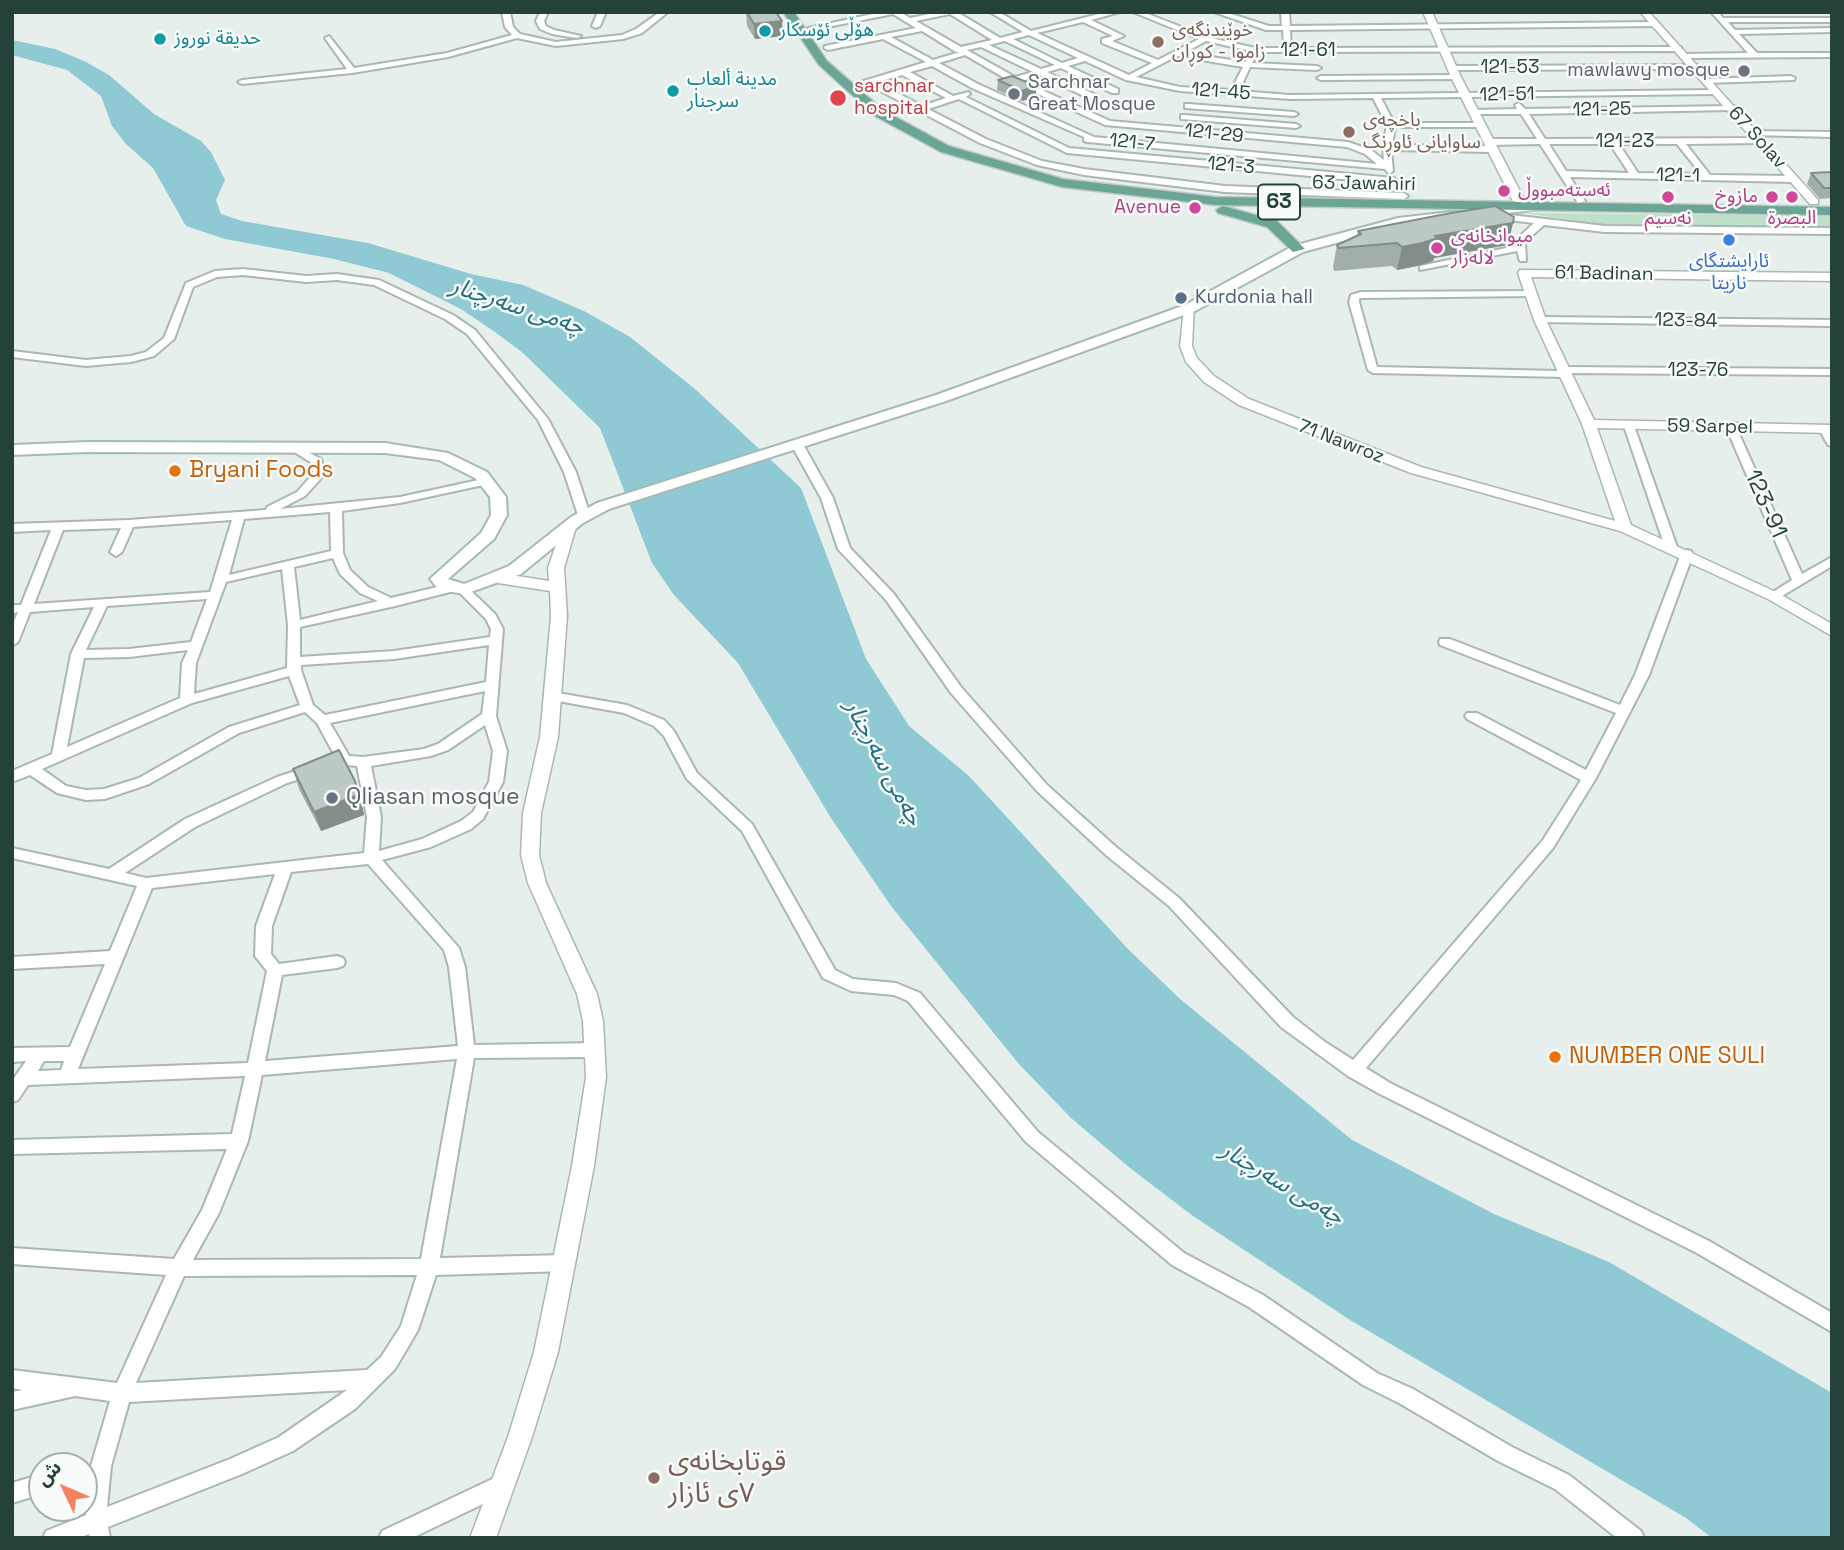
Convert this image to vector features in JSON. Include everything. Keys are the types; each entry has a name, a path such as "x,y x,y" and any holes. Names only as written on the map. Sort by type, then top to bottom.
{"main road":[{"name":"63 Jawahiri","path":"788,12 823,63 847,88 887,118 945,149 1062,183 1163,197 1216,201 1832,211"},
{"name":"63 Jawahiri","path":"799,12 828,48 897,113 944,138 1036,165 1171,191 1259,197 1405,198 1471,206 1519,201 1832,202"},
{"path":"1163,197 1272,224 1298,249"},
{"path":"12,450 78,447 294,448 421,452 458,462 488,481 498,497 496,522 479,546 439,577 440,584 456,588 498,578 519,567 576,521 608,504 794,447 941,398 1190,308 1298,249 1373,227 1471,206"}],"street":[{"path":"506,12 509,27 516,36"},
{"path":"544,12 540,21 543,27 566,35 611,34 647,26"},
{"path":"596,26 602,12"},
{"path":"242,82 352,71 448,55 516,36 541,43 586,43 623,37 647,26 665,12"},
{"path":"812,28 894,12"},
{"name":"121-29","path":"894,12 1014,80 1070,107 1114,124 1356,147 1373,155 1387,167"},
{"path":"908,21 951,12 1001,39 1115,91"},
{"name":"121-45","path":"993,12 1028,32 1139,82 1233,94 1290,97 1466,95"},
{"path":"865,83 931,64 981,44 1116,12"},
{"name":"121-61","path":"1136,12 1205,39 1255,50 1681,53 1770,57 1832,55"},
{"path":"1217,12 1257,26 1287,28 1655,24"},
{"path":"1285,12 1289,52"},
{"path":"1427,12 1454,73 1519,201"},
{"name":"67 Solav","path":"1644,12 1814,202"},
{"path":"1714,12 1755,56"},
{"path":"1822,12 1831,21"},
{"path":"1084,20 1120,36 1105,41 1159,63"},
{"path":"1721,20 1831,21"},
{"path":"828,48 920,29"},
{"path":"1733,32 1832,30"},
{"name":"121-7","path":"885,37 931,64 1089,138 1387,167"},
{"path":"329,38 352,71"},
{"path":"1129,78 1205,39"},
{"path":"981,44 1095,98"},
{"path":"1233,94 1255,50"},
{"path":"1308,52 1330,97"},
{"path":"1177,54 1247,65 1317,68"},
{"path":"1770,57 1777,64"},
{"path":"1004,83 1085,58"},
{"name":"121-53","path":"1321,78 1694,67"},
{"path":"1706,81 1791,78 1784,71"},
{"path":"903,72 1067,150"},
{"path":"1070,107 1139,82"},
{"path":"865,83 1036,165 1253,190 1405,198"},
{"path":"920,109 993,86"},
{"path":"1179,130 1194,90"},
{"name":"121-51","path":"1466,95 1716,92"},
{"path":"1512,95 1581,201"},
{"path":"1290,97 1297,141"},
{"path":"1376,97 1391,125 1387,167 1405,198"},
{"path":"1188,106 1294,114"},
{"name":"121-25","path":"1474,112 1731,108"},
{"path":"1184,117 1296,126"},
{"path":"1036,165 1114,124"},
{"path":"1391,125 1480,125"},
{"path":"1227,166 1238,136"},
{"name":"121-23","path":"1387,147 1491,146 1542,142 1681,142 1830,136"},
{"path":"1613,142 1635,175"},
{"path":"1681,142 1707,177"},
{"name":"121-3","path":"1067,150 1394,181"},
{"path":"1253,190 1256,169"},
{"name":"121-1","path":"1563,174 1793,179"},
{"path":"1471,206 1541,222 1605,229 1832,231"},
{"path":"1523,259 1519,248 1520,241 1541,222"},
{"path":"1423,268 1519,248"},
{"path":"12,354 86,363 131,359 150,354 169,339 189,285 215,274 243,272 306,279 337,277 376,282 460,323 471,332 543,419 570,472 576,521 557,560 559,616 549,737 532,813 530,855 537,883 587,994 596,1050 592,1110 546,1352 504,1484 483,1538"},
{"name":"61 Badinan","path":"1625,528 1589,424 1540,320 1524,273 1832,277"},
{"name":"123-76","path":"1530,294 1361,295 1354,297 1354,302 1373,370 1832,372"},
{"name":"71 Nawroz","path":"1190,308 1186,346 1191,359 1209,379 1244,402 1416,470 1625,528 1687,554 1773,596 1832,631"},
{"name":"123-84","path":"1540,320 1832,323"},
{"name":"59 Sarpel","path":"1589,424 1828,429"},
{"path":"1629,426 1671,547"},
{"name":"123-91","path":"1731,427 1799,582"},
{"path":"1828,429 1832,443"},
{"path":"794,447 827,498 844,549 890,597 941,672 1013,757 1075,819 1181,909 1259,996 1287,1022 1354,1071 1703,1248 1832,1323"},
{"path":"260,514 290,501 316,481 320,468 317,461 294,448"},
{"path":"12,528 129,524 336,508 400,500 488,481"},
{"path":"336,508 337,554 350,580 391,603"},
{"path":"187,700 189,663 221,580 239,516"},
{"path":"116,552 129,524"},
{"path":"12,642 19,608 58,527"},
{"path":"221,580 337,554"},
{"path":"1354,1071 1548,844 1589,778 1643,675 1687,554"},
{"path":"1773,596 1832,561"},
{"path":"288,565 295,665 307,707 322,720 344,760"},
{"path":"498,578 557,587"},
{"path":"12,853 146,883 371,859 426,843 466,825 478,815 496,782 500,767 500,751 489,716 497,640 495,623 456,588 294,625"},
{"path":"19,608 215,595"},
{"path":"59,755 77,654 103,603"},
{"path":"12,777 187,700 295,665 394,655 497,640"},
{"path":"1445,642 1624,711"},
{"path":"77,654 129,653 196,645"},
{"path":"322,720 491,685"},
{"path":"552,696 627,709 659,723 669,734 692,776 747,828 829,974 851,985 896,989 914,997 1032,1137 1171,1254 1200,1274 1256,1301 1370,1379 1406,1396 1505,1454 1554,1477 1634,1538"},
{"path":"31,769 62,790 86,795 105,794 144,781 234,730 307,707"},
{"path":"111,875 190,823 282,780 344,760 363,762 407,757 434,750 489,716"},
{"path":"1472,716 1589,778"},
{"path":"53,1538 98,1528 286,1444 320,1423 372,1379 388,1363 410,1330 429,1267 467,1052 457,967 452,948 371,859 374,817 363,762"},
{"path":"275,970 263,956 264,926 285,869"},
{"path":"66,1077 146,883"},
{"path":"12,963 116,957"},
{"path":"275,970 337,962"},
{"path":"98,1454 122,1393 179,1268 210,1213 239,1141 275,970"},
{"path":"24,1078 256,1069 467,1052 596,1050"},
{"path":"12,1095 40,1054"},
{"path":"12,1055 76,1054"},
{"path":"12,1147 239,1141"},
{"path":"12,1256 179,1268 429,1267 565,1263"},
{"path":"12,1379 122,1393 372,1379"},
{"path":"12,1401 83,1387"},
{"path":"389,1538 504,1484"}],"green space":[{"path":"1524,213 1832,216 1832,229 1606,225"}],"water":[{"name":"چەمی سەرچنار","path":"12,40 55,49 86,62 109,75 154,114 201,141 211,152 225,180 216,200 221,214 242,221 368,243 471,274 523,285 584,311 630,337 695,389 801,488 866,659 909,726 969,776 1128,949 1180,999 1352,1140 1494,1214 1609,1262 1832,1393 1832,1538 1712,1538 1686,1518 1350,1320 1193,1216 1130,1168 1071,1118 1018,1063 891,906 831,818 738,663 674,595 652,563 600,428 523,353 495,332 461,309 389,273 334,259 225,239 186,226 153,168 126,144 112,126 101,96 67,70 12,55"}],"building":[{"path":"747,12 776,12 782,21 754,24"},
{"path":"1012,76 1036,86 1022,91 998,80"},
{"path":"1832,172 1832,188 1824,188 1811,173"},
{"path":"1495,206 1514,217 1513,223 1435,236 1438,238 1402,247 1397,243 1338,248 1337,245 1361,234 1358,231"},
{"path":"339,750 355,781 358,795 314,812 293,769"}],"place":[{"name":"هۆڵی ئۆسکار","path":"765,31"},
{"name":"حديقة نوروز","path":"160,39"},
{"name":"خوێندنگەی زاموا - کوڕان","path":"1158,42"},
{"name":"mawlawy mosque","path":"1744,71"},
{"name":"مدينة ألعاب سرجنار","path":"673,91"},
{"name":"Sarchnar Great Mosque","path":"1014,94"},
{"name":"sarchnar hospital","path":"838,98"},
{"name":"باخچەی ساوایانی ئاوڕنگ","path":"1349,132"},
{"name":"ئەستەمبووڵ","path":"1504,191"},
{"name":"نەسیم","path":"1668,197"},
{"name":"مازوخ","path":"1772,197"},
{"name":"البصرة","path":"1792,197"},
{"name":"Avenue","path":"1195,208"},
{"name":"ئارایشتگای ناریتا","path":"1729,240"},
{"name":"میوانخانەی لالەزار","path":"1437,248"},
{"name":"Kurdonia hall","path":"1181,298"},
{"name":"Bryani Foods","path":"175,471"},
{"name":"Qliasan mosque","path":"332,798"},
{"name":"NUMBER ONE SULI","path":"1555,1057"},
{"name":"قوتابخانەی ٧ی ئازار","path":"654,1478"}]}
